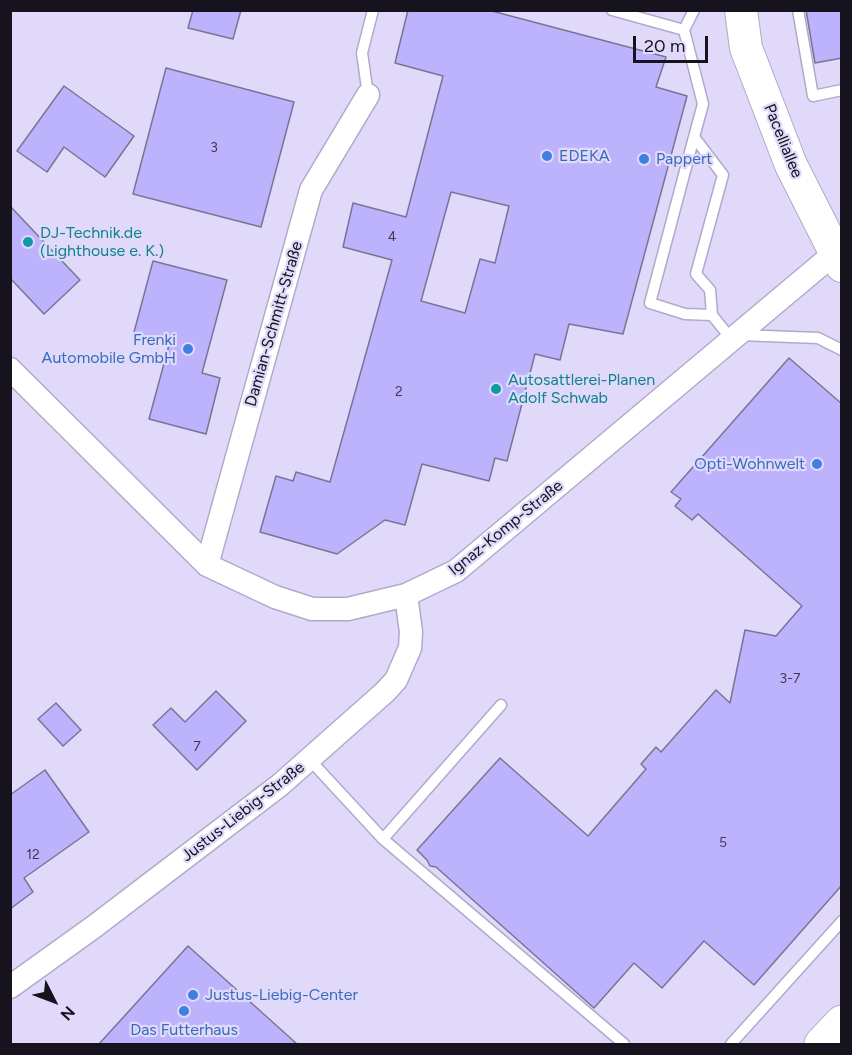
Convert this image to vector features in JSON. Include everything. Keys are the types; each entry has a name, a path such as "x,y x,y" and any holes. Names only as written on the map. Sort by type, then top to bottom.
{"main road":[{"name":"Pacelliallee","path":"741,10 746,48 791,165 839,256"}],"street":[{"name":"Damian-Schmitt-Straße","path":"207,565 311,190 368,95"},
{"name":"Ignaz-Komp-Straße","path":"10,369 207,565 275,597 312,609 348,609 406,595 456,571 736,338 839,256"},
{"name":"Justus-Liebig-Straße","path":"10,987 95,926 310,760 396,680 410,648 411,632 406,595"}],"lane":[{"path":"368,95 362,52 374,10"},
{"path":"612,10 684,30"},
{"path":"694,10 684,30 703,104 650,303 685,314 712,315"},
{"path":"798,10 813,96 842,90"},
{"path":"694,137 723,176 696,274 710,290 712,315 736,338 818,338 842,350"},
{"path":"383,839 501,705"},
{"path":"310,760 383,839 624,1044"},
{"path":"731,1044 842,921"}],"building":[{"path":"193,10 241,10 233,39 188,28"},
{"path":"408,10 488,10 666,57 656,87 687,96 623,334 569,324 560,360 535,354 507,461 495,458 489,481 422,464 405,525 385,520 337,554 260,532 276,476 293,481 296,472 330,482 392,260 343,247 353,203 406,217 443,76 395,63","holes":["451,192 509,206 495,263 480,259 465,313 421,301"]},
{"path":"806,10 842,10 842,58 815,63"},
{"path":"166,68 294,102 261,227 133,194"},
{"path":"64,86 134,136 105,177 64,147 47,172 17,151"},
{"name":"DJ-Technik.de (Lighthouse e. K.)","path":"10,206 80,280 44,314 10,278"},
{"name":"Frenki Automobile GmbH","path":"153,261 227,280 202,373 220,378 206,434 149,419 169,345 133,336"},
{"path":"789,358 842,404 842,885 754,985 704,941 662,988 634,963 594,1008 436,867 430,866 417,850 500,758 588,836 646,769 641,764 656,747 661,752 716,690 730,703 745,630 776,636 802,606 698,514 692,520 675,506 681,499 671,492"},
{"path":"216,691 246,721 197,770 153,725 171,708 185,722"},
{"path":"56,703 81,730 63,746 38,719"},
{"path":"45,770 89,832 24,878 33,892 10,909 10,795"},
{"name":"Justus-Liebig-Center","path":"188,946 297,1044 99,1044"}],"place":[{"name":"EDEKA","path":"547,156"},
{"name":"Pappert","path":"644,159"},
{"name":"DJ-Technik.de (Lighthouse e. K.)","path":"28,242"},
{"name":"Frenki Automobile GmbH","path":"188,349"},
{"name":"Autosattlerei-Planen Adolf Schwab","path":"496,389"},
{"name":"Opti-Wohnwelt","path":"817,464"},
{"name":"Justus-Liebig-Center","path":"193,995"},
{"name":"Das Futterhaus","path":"184,1011"}]}
